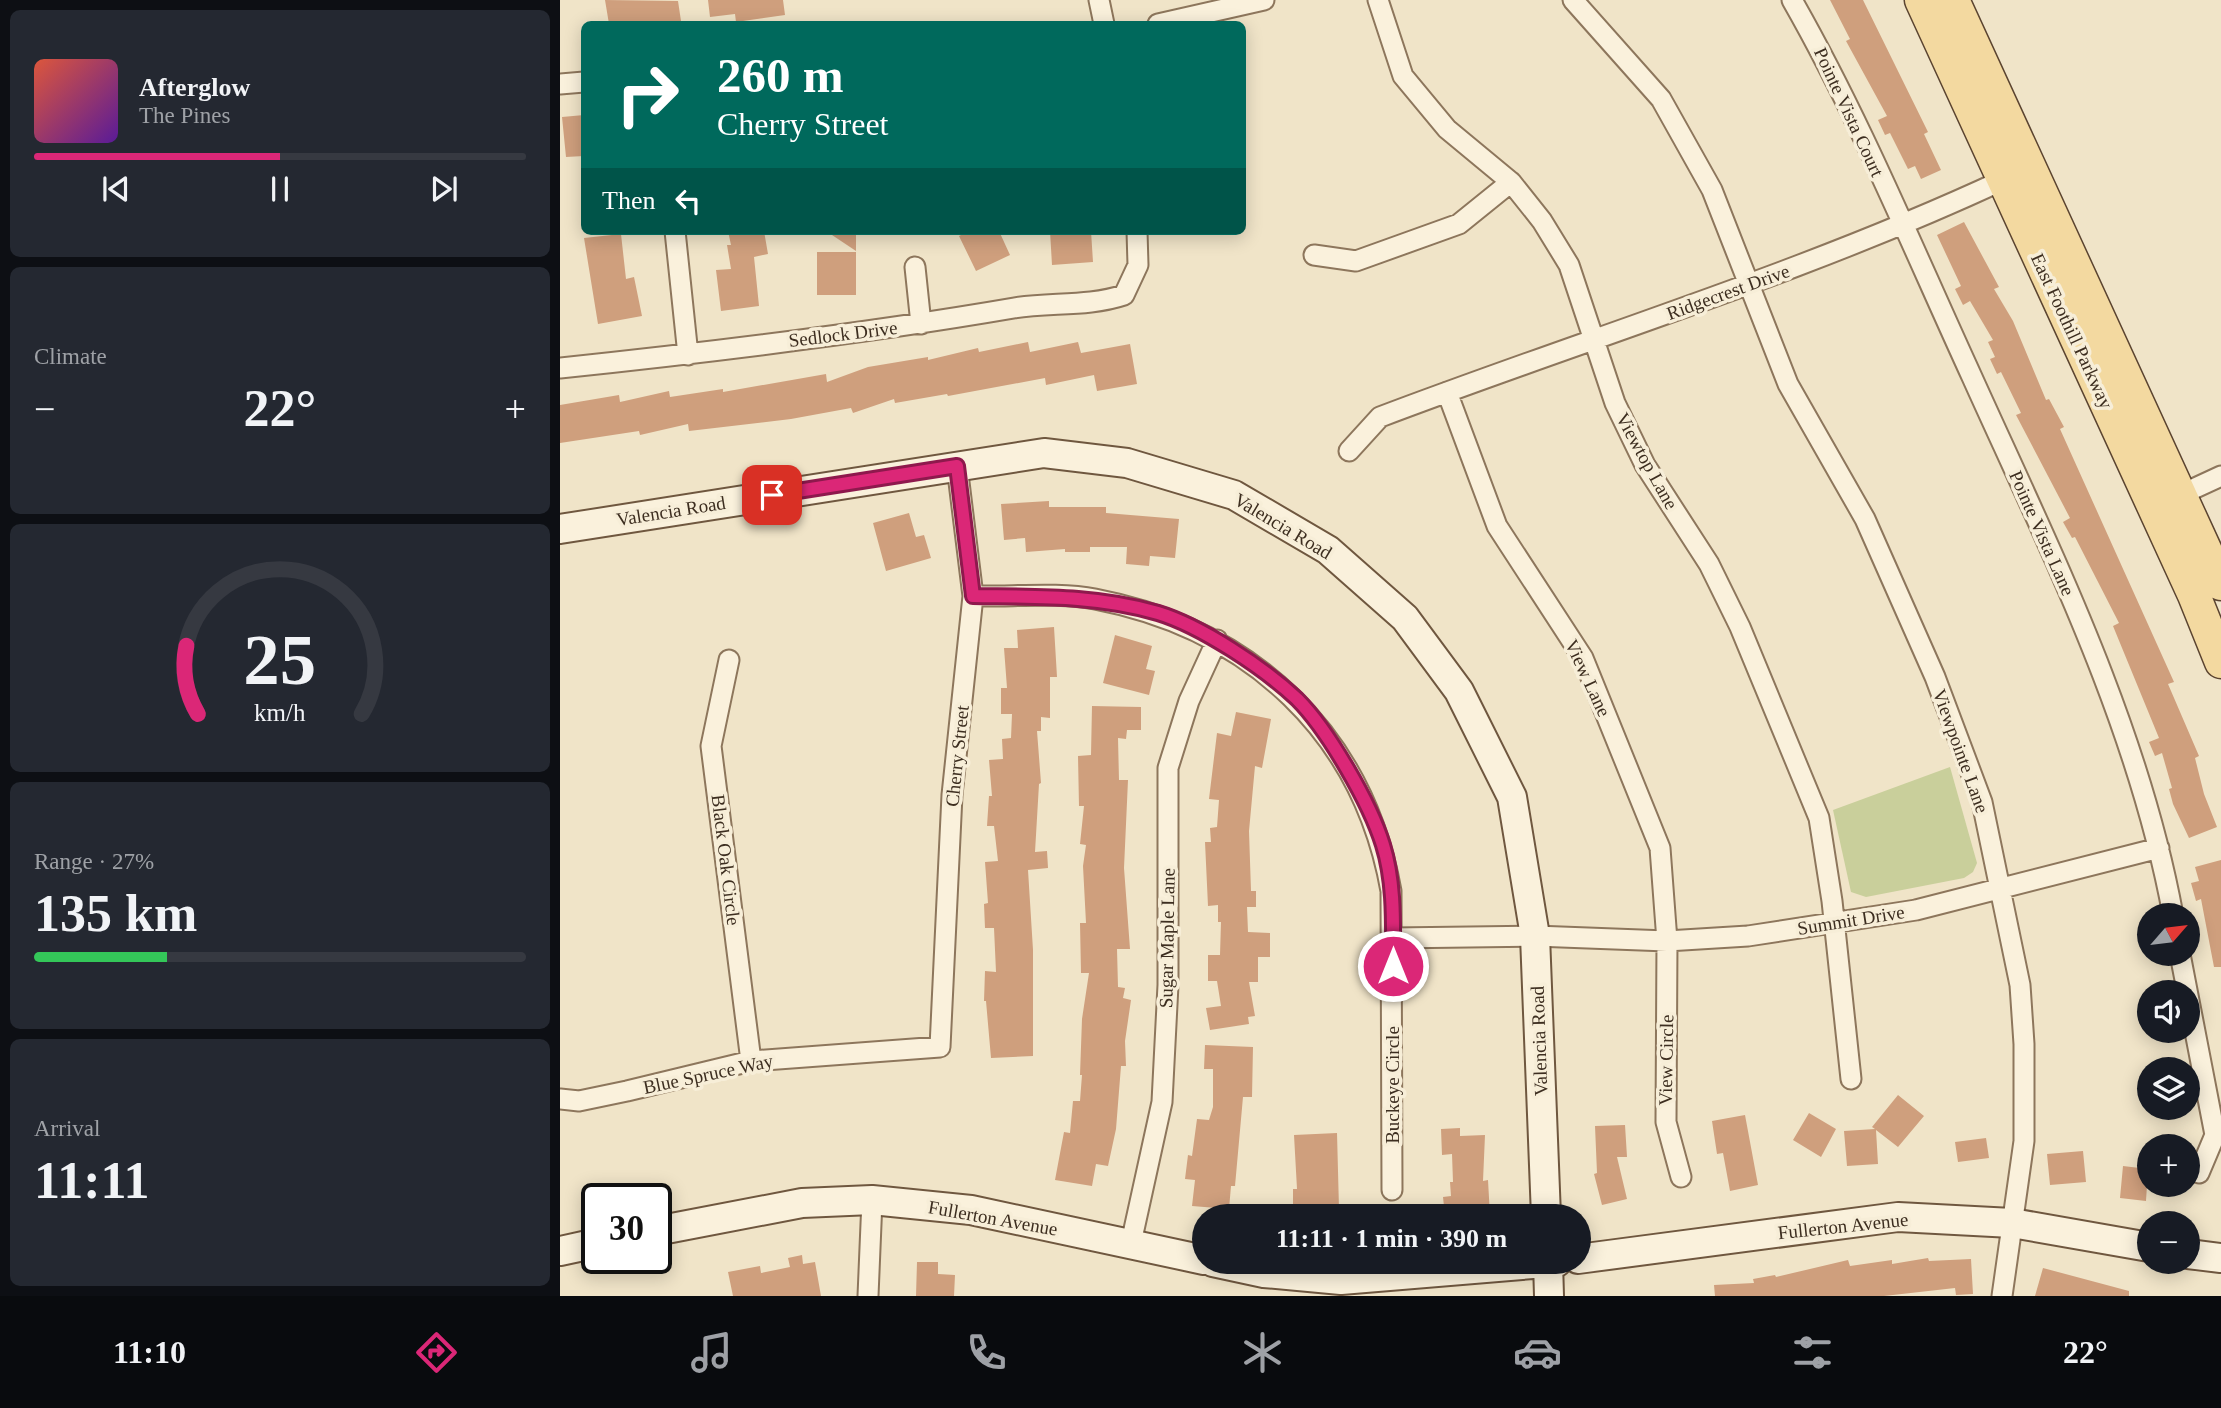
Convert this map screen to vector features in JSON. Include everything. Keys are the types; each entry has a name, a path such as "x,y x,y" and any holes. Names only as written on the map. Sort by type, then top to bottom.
{"main road":[{"name":"East Foothill Parkway","path":"1921,0 2194,595 2221,662"},
{"name":"East Foothill Parkway","path":"1953,0 2221,584"}],"street":[{"path":"1099,0 1103,21"},
{"path":"1171,21 1264,0"},
{"name":"Viewtop Lane","path":"1378,0 1403,76 1447,129 1511,182 1542,221 1569,265 1615,403 1645,465 1709,564 1740,627 1819,818 1852,1079"},
{"name":"Viewpointe Lane","path":"1573,0 1661,99 1712,190 1788,383 1865,519 1935,677 1982,802 2020,985 2024,1044 2024,1140 2002,1296"},
{"name":"Pointe Vista Court","path":"1792,0 1819,47 1903,226"},
{"path":"560,84 581,82"},
{"name":"Ridgecrest Drive","path":"1349,451 1380,418 1749,285 1903,226 2003,180"},
{"path":"1314,255 1356,261 1459,224 1511,182"},
{"name":"Pointe Vista Lane","path":"1903,226 2068,591 2108,687 2159,848 2170,903"},
{"path":"675,235 688,355"},
{"name":"Sedlock Drive","path":"560,368 688,355 921,324 1021,307 1101,303 1124,295 1138,265 1137,235"},
{"path":"915,267 921,324"},
{"name":"View Lane","path":"1447,392 1497,526 1583,658 1660,848 1667,941"},
{"name":"Valencia Road","path":"560,529 1044,453 1127,463 1234,495 1328,550 1405,618 1459,691 1512,797 1535,936 1546,1204"},
{"name":"Cherry Street","path":"940,1047 952,795 973,596 957,466"},
{"path":"2180,495 2221,476"},
{"name":"Buckeye Circle","path":"973,596 1092,598 1160,614 1217,640 1297,700 1348,768 1383,845 1391,891 1392,1190"},
{"name":"Sugar Maple Lane","path":"1131,1243 1162,1102 1168,985 1168,768 1189,701 1217,640"},
{"name":"Black Oak Circle","path":"729,660 711,746 751,1061"},
{"name":"Summit Drive","path":"1393,938 1535,936 1667,941 1748,936 1916,910 2159,848"},
{"name":"View Circle","path":"1667,941 1666,1122 1681,1177"},
{"path":"2182,966 2214,1135 2200,1170"},
{"name":"Blue Spruce Way","path":"560,1099 579,1101 751,1061 940,1047"},
{"path":"868,1296 872,1200"},
{"name":"Fullerton Avenue","path":"672,1228 802,1203 872,1200 971,1210 1039,1227 1131,1243 1192,1257"},
{"name":"Fullerton Avenue","path":"1591,1257 1898,1217 2012,1223 2137,1245"},
{"path":"560,1251 581,1246"},
{"path":"2200,1255 2221,1258"},
{"path":"1275,1274 1341,1280 1411,1274"},
{"path":"1549,1296 1550,1274"}],"green space":[{"path":"1950,767 1977,863 1973,872 1964,878 1866,897 1851,892 1833,810"}],"building":[{"path":"605,0 678,1 681,21 608,21"},
{"path":"708,0 783,0 785,15 743,21 736,21 735,14 710,17"},
{"path":"1830,0 1863,0 1928,132 1924,134 1941,170 1921,179 1915,166 1908,169 1890,133 1885,135 1878,120 1887,116 1846,41 1850,39"},
{"path":"581,115 581,156 566,157 562,117"},
{"path":"1964,222 1999,287 1994,289 2013,321 2046,400 2049,399 2064,427 2060,429 2174,682 2168,684 2199,756 2195,758 2204,794 2217,827 2189,838 2173,804 2169,789 2172,788 2162,753 2155,756 2149,742 2159,738 2113,626 2119,623 2075,537 2072,538 2063,522 2070,518 2016,415 2021,413 2001,372 1997,374 1990,359 1995,357 1988,342 1993,340 1970,301 1963,305 1955,289 1961,286 1937,235"},
{"path":"621,235 626,279 634,277 642,316 598,324 584,238"},
{"path":"729,235 765,235 768,254 754,257 759,306 721,311 716,270 731,269 727,245 731,245"},
{"path":"832,235 856,235 856,251"},
{"path":"1001,235 1010,255 976,271 959,236"},
{"path":"1050,235 1091,235 1093,262 1052,265"},
{"path":"817,252 856,252 856,295 817,295"},
{"path":"1028,342 1030,352 1078,342 1081,353 1130,344 1137,384 1097,391 1094,375 1046,385 1045,378 948,396 947,394 895,403 894,399 853,413 851,408 791,419 689,431 688,424 640,435 639,431 560,443 560,405 619,395 620,402 669,391 670,397 723,389 723,392 826,374 827,382 868,367 928,357 928,360 978,348 979,352"},
{"path":"1049,501 1049,507 1106,507 1106,513 1179,519 1175,558 1150,556 1149,566 1126,564 1127,547 1090,547 1090,552 1065,552 1065,549 1026,552 1025,538 1004,540 1001,504"},
{"path":"909,513 916,537 924,535 931,558 886,571 873,523"},
{"path":"1054,627 1057,677 1050,677 1050,718 1041,717 1041,731 1037,731 1041,783 1035,852 1047,851 1048,868 1028,870 1033,950 1033,1056 991,1058 984,1001 985,971 996,972 994,928 985,928 984,904 988,903 985,862 998,861 994,826 987,826 989,796 992,796 989,760 1003,759 1002,739 1011,738 1012,714 1001,714 1001,688 1007,688 1004,648 1018,648 1017,630"},
{"path":"1115,635 1152,646 1146,669 1155,671 1149,695 1103,683"},
{"path":"1092,706 1141,707 1141,730 1127,730 1126,739 1118,738 1119,780 1128,780 1124,868 1130,949 1117,949 1118,987 1125,988 1123,998 1131,1000 1125,1041 1126,1066 1121,1066 1116,1129 1108,1166 1096,1164 1092,1186 1055,1180 1064,1132 1070,1133 1073,1101 1080,1101 1082,1019 1089,973 1081,973 1080,923 1086,923 1083,866 1086,845 1080,844 1084,806 1079,806 1078,756 1091,755"},
{"path":"1236,712 1271,719 1262,768 1255,766 1249,831 1251,891 1256,891 1256,907 1247,907 1248,932 1270,933 1270,957 1258,957 1258,982 1249,982 1255,1016 1248,1017 1249,1024 1210,1030 1206,1008 1221,1006 1217,981 1208,981 1208,955 1220,955 1221,922 1218,922 1218,905 1208,906 1205,842 1211,842 1210,828 1217,827 1219,800 1209,799 1217,733 1231,736"},
{"path":"2221,860 2221,967 2214,967 2201,899 2196,901 2191,883 2199,881 2195,867"},
{"path":"1205,1045 1253,1047 1252,1097 1243,1097 1235,1186 1231,1186 1229,1204 1192,1204 1195,1180 1185,1179 1188,1155 1192,1156 1197,1119 1209,1120 1213,1107 1213,1069 1204,1069"},
{"path":"1898,1095 1924,1116 1898,1147 1876,1130 1878,1164 1847,1166 1844,1131 1875,1129 1872,1127"},
{"path":"1809,1113 1836,1129 1821,1157 1793,1140"},
{"path":"1745,1115 1758,1185 1730,1191 1723,1153 1717,1154 1712,1121"},
{"path":"1625,1125 1627,1157 1617,1157 1627,1199 1602,1205 1594,1174 1597,1173 1595,1126"},
{"path":"1460,1128 1460,1136 1485,1135 1483,1181 1488,1180 1489,1204 1444,1204 1443,1197 1451,1196 1452,1154 1442,1155 1441,1129"},
{"path":"1337,1133 1339,1204 1293,1204 1293,1189 1297,1189 1294,1135"},
{"path":"1986,1138 1989,1158 1958,1162 1955,1142"},
{"path":"2083,1151 2086,1182 2050,1185 2047,1154"},
{"path":"2123,1166 2137,1168 2137,1197 2146,1197 2146,1201 2120,1198"},
{"path":"802,1255 803,1264 815,1262 821,1296 733,1296 728,1272 760,1266 761,1273 790,1267 788,1258"},
{"path":"1928,1258 1929,1261 1971,1259 1973,1294 1956,1295 1955,1288 1884,1296 1715,1296 1714,1285 1754,1283 1753,1279 1776,1277 1848,1260 1850,1266 1892,1260 1892,1264"},
{"path":"917,1262 938,1262 938,1274 955,1275 954,1296 916,1296"},
{"path":"2043,1268 2129,1291 2129,1296 2035,1296"}],"route":[{"path":"772,495 957,466 973,596 1092,598 1160,614 1217,640 1297,700 1348,768 1383,845 1391,891 1393,966"}]}
